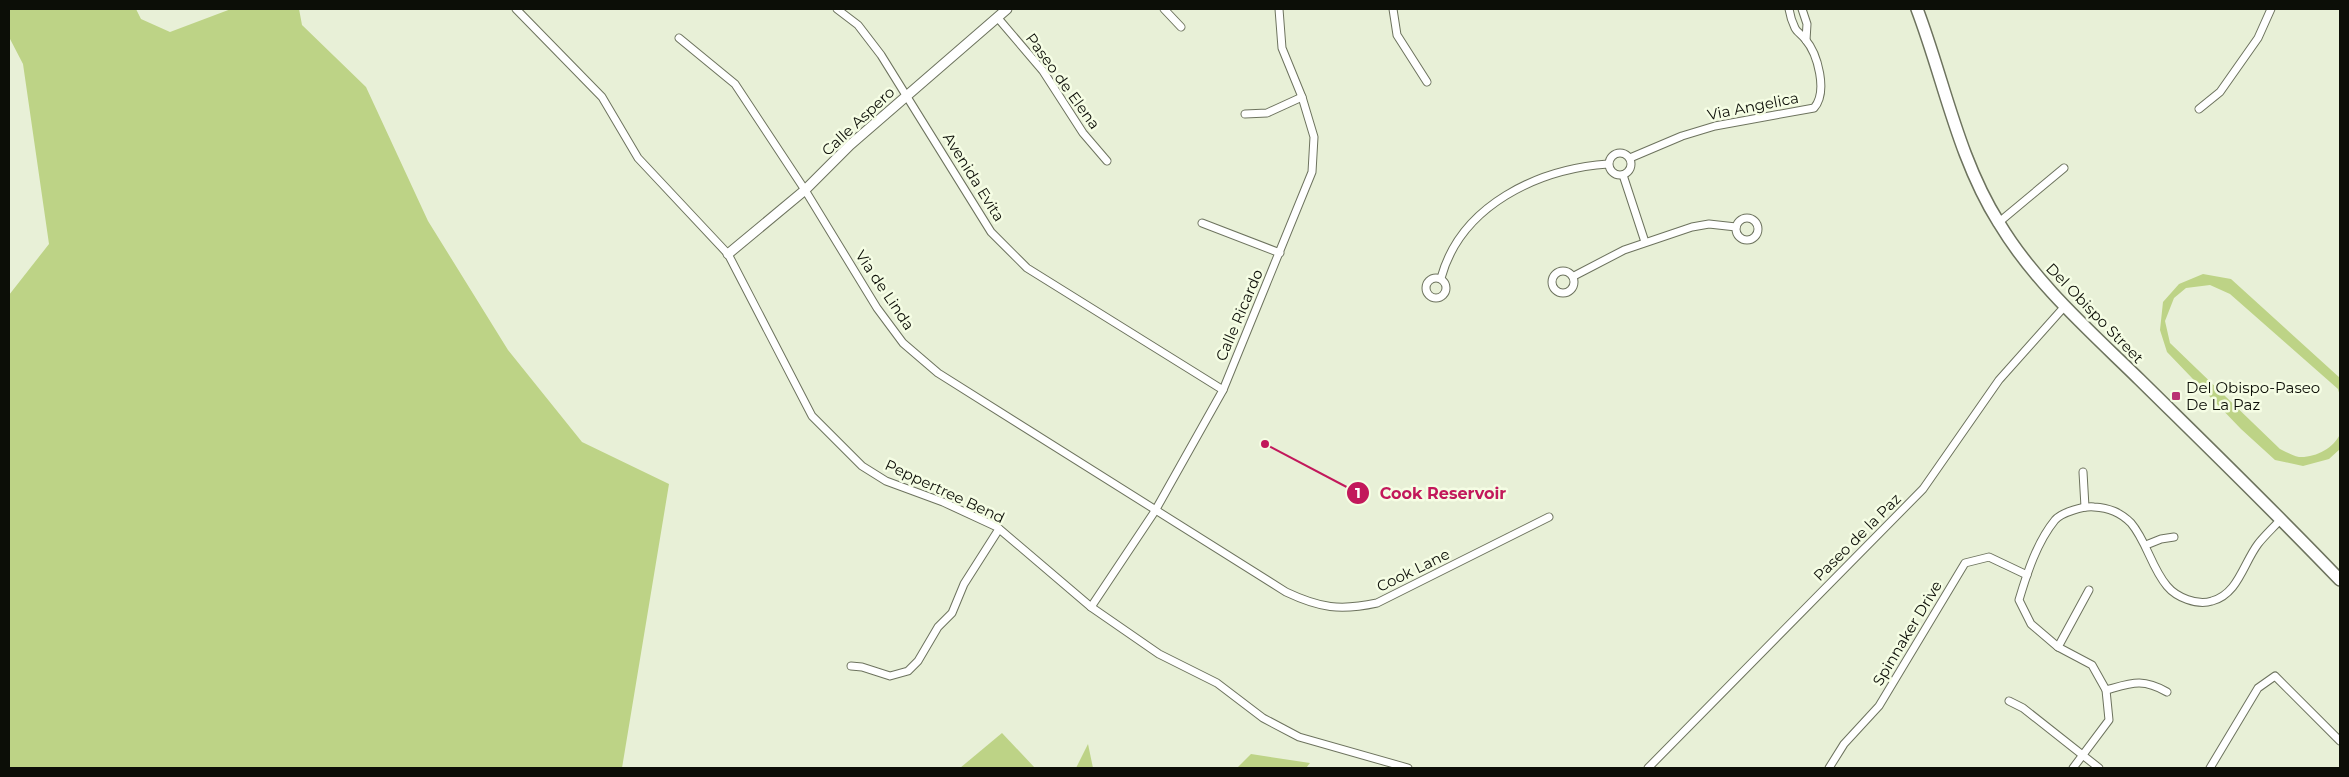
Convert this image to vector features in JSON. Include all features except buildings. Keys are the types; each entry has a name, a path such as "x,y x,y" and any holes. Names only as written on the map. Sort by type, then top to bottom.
{"main road":[{"name":"Del Obispo Street","path":"1917,9 1934,53 1967,158 1998,223 2039,278 2065,306 2282,519 2340,580"}],"street":[{"name":"Peppertree Bend","path":"516,9 602,97 638,158 728,254 812,416 840,447 862,466 886,481 943,502 999,529 1091,607 1159,654 1217,683 1262,718 1292,733 1328,746 1408,768"},
{"name":"Avenida Evita","path":"837,9 858,25 881,55 991,232 1027,268 1223,390"},
{"name":"Calle Aspero","path":"728,254 805,190 850,146 1007,9"},
{"path":"1164,9 1181,27"},
{"name":"Calle Ricardo","path":"1091,607 1155,511 1223,390 1312,172 1314,137 1302,97 1282,48 1279,9"},
{"path":"1393,9 1397,35 1427,82"},
{"name":"Via Angelica","path":"1441,278 1446,261 1468,229 1496,203 1515,189 1560,170 1608,164 1610,157 1616,152 1624,153 1630,158 1682,136 1715,126 1814,108 1820,102 1821,84 1816,61 1806,40 1795,30 1789,9"},
{"name":"Via Angelica","path":"1802,9 1807,24 1806,40"},
{"path":"2199,109 2220,92 2258,38 2271,9"},
{"name":"Paseo de Elena","path":"998,17 1043,71 1083,133 1107,161"},
{"name":"Via de Linda","path":"680,38 735,84 805,190 877,308 903,343 938,373 1155,511"},
{"path":"1244,114 1267,113 1302,97"},
{"path":"1608,164 1610,171 1616,175 1623,175 1630,168 1630,158"},
{"path":"1998,223 2064,168"},
{"path":"1623,175 1645,242"},
{"path":"1202,223 1280,253"},
{"path":"1574,276 1608,258 1645,242 1709,224 1736,227"},
{"name":"Paseo de la Paz","path":"1648,768 1923,489 1998,380 2065,306"},
{"path":"2083,472 2085,507"},
{"path":"2073,768 2109,720 2106,690 2092,665 2058,647 2031,624 2019,600 2026,575 2037,550 2056,519 2085,507 2103,508 2118,512 2129,522 2146,546 2168,587 2180,597 2194,602 2210,602 2226,595 2237,581 2245,563 2259,542 2282,519"},
{"name":"Cook Lane","path":"1155,511 1286,592 1322,607 1350,609 1386,600 1549,517"},
{"path":"851,666 862,667 890,676 908,671 918,661 938,627 952,613 964,584 999,529"},
{"path":"2146,546 2174,537"},
{"name":"Spinnaker Drive","path":"1829,768 1844,744 1879,706 1965,563 1990,557 2026,575"},
{"path":"2058,647 2089,590"},
{"path":"2210,768 2258,688 2275,676 2340,741"},
{"path":"2106,690 2128,684 2150,682 2167,692"},
{"path":"2009,701 2022,708 2099,768"}],"green space":[{"path":"9,9 136,9 141,19 170,32 231,9 299,9 302,25 366,87 428,221 508,350 582,442 669,484 622,768 9,768 9,295 49,244 23,64 9,37"},
{"path":"2203,274 2231,279 2340,378 2340,396 2338,389 2230,294 2210,285 2186,288 2174,298 2165,321 2170,343 2280,449 2299,457 2311,456 2329,448 2340,434 2340,449 2329,459 2303,466 2275,460 2241,429 2167,352 2160,330 2163,302 2179,284"},
{"path":"1002,733 1035,768 960,768"},
{"path":"1088,744 1093,768 1076,768"},
{"path":"1251,754 1310,763 1306,768 1237,768"}],"place":[{"name":"Del Obispo-Paseo De La Paz","path":"2176,396"},
{"name":"Cook Reservoir","path":"1265,444"}]}
